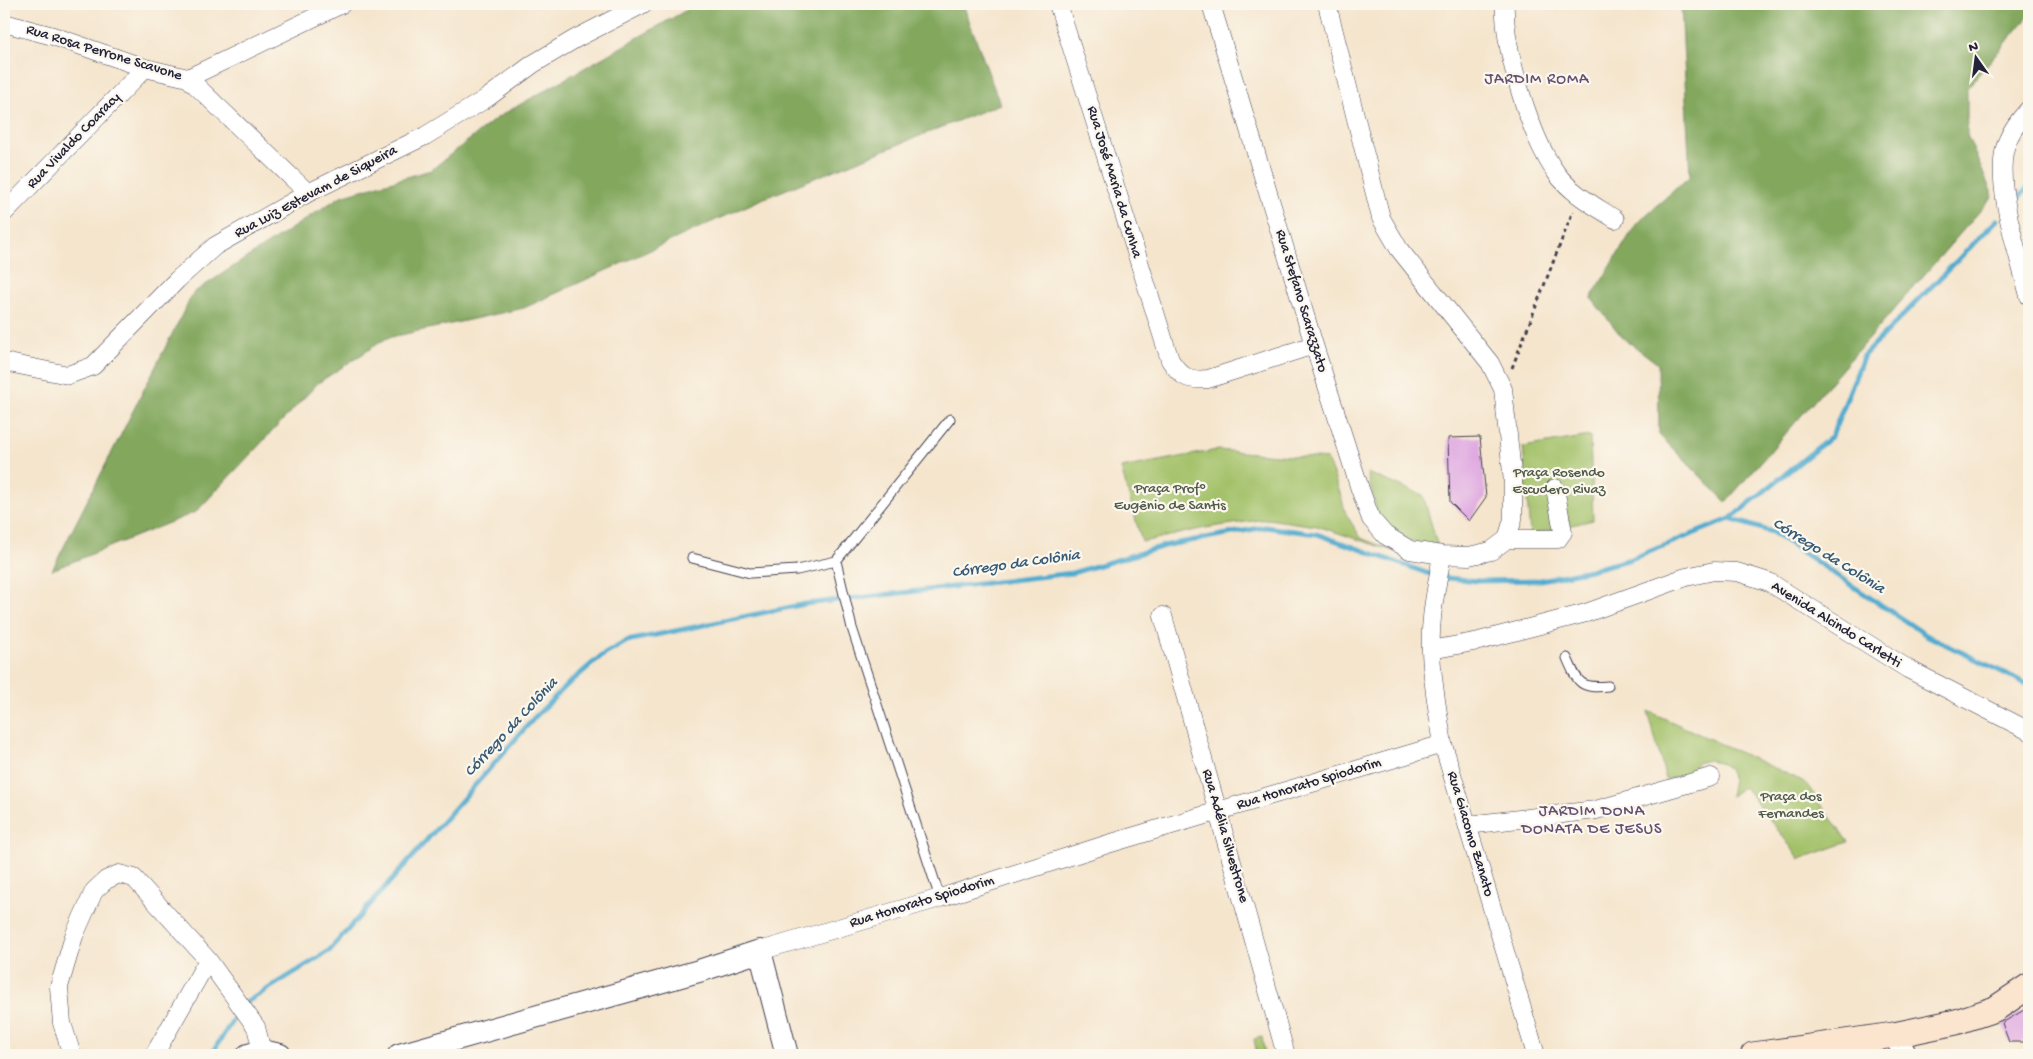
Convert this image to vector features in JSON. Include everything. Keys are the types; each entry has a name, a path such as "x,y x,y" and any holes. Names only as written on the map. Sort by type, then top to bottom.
{"main road":[{"path":"1753,1055 1900,1045 1956,1022 1995,1009 2029,986"}],"street":[{"path":"188,78 342,4"},
{"name":"Rua Luiz Estevam de Siqueira","path":"4,362 68,375 93,366 177,280 215,246 308,193 425,136 488,98 533,64 575,38 643,4"},
{"name":"Rua José Maria da Cunha","path":"1058,4 1170,360 1177,371 1185,378 1196,380 1208,379 1314,345"},
{"name":"Rua Stefano Scarazzato","path":"1211,4 1314,345 1371,518 1386,535 1410,550 1441,561 1492,551 1507,539"},
{"path":"1326,4 1381,218 1399,249 1490,363 1503,389 1514,482 1513,519 1507,539 1558,539 1563,532 1555,488"},
{"path":"1505,4 1504,20 1509,44 1521,92 1538,141 1558,175 1579,195 1615,219"},
{"name":"Rua Rosa Perrone Scavone","path":"4,23 53,36 144,68 188,78 308,193"},
{"name":"Rua Vivaldo Coaracy","path":"4,213 144,68"},
{"path":"2029,109 2010,134 2004,149 2004,193 2029,296"},
{"name":"Rua Giacomo Zanato","path":"1441,561 1433,609 1431,650 1436,703 1443,744 1536,1055"},
{"name":"Avenida Alcindo Carletti","path":"1431,650 1479,641 1586,613 1686,577 1714,571 1737,572 1769,582 1908,669 2029,731"},
{"name":"Rua Adélia Silvestrone","path":"1163,616 1286,1055"},
{"name":"Rua Honorato Spiodorim","path":"399,1055 427,1052 699,971 940,898 1108,844 1443,744"},
{"path":"1468,825 1596,810 1711,777"},
{"path":"72,1055 62,1023 59,987 74,936 94,891 106,880 120,874 134,878 208,960 256,1027 263,1054"},
{"path":"760,951 787,1055"},
{"path":"154,1055 208,960"}],"lane":[{"path":"692,558 750,573 797,570 836,561 950,419"},
{"path":"836,561 852,628 940,898"},
{"path":"1567,658 1577,680 1583,685 1592,688 1608,686"}],"path":[{"path":"1503,389 1579,195"}],"green space":[{"path":"697,4 963,4 1000,104 762,199 524,308 387,338 318,383 196,512 52,570 193,293 341,196 431,170 498,117"},
{"path":"1681,4 2029,4 2029,16 1967,88 1967,135 1993,196 1726,502 1659,435 1658,364 1622,337 1591,298 1637,223 1690,176"},
{"name":"Praça Rosendo Escudero Rivaz","path":"1590,436 1593,520 1530,535 1523,447"},
{"name":"Praça Profº Eugênio de Santis","path":"1217,450 1327,459 1346,514 1361,538 1396,552 1317,526 1267,519 1205,528 1142,542 1121,468"},
{"path":"1367,473 1423,495 1438,547 1420,546 1397,534 1378,516"},
{"name":"Praça dos Fernandes","path":"1648,711 1805,782 1848,842 1800,859 1745,787 1730,796 1733,780 1729,769 1719,762 1708,760 1697,763 1690,772 1666,780"},
{"path":"1262,1037 1265,1055 1257,1055 1254,1039"}],"building":[{"path":"1480,437 1486,497 1469,521 1450,502 1448,438"},
{"path":"2029,1007 2029,1042 2009,1042 2002,1023"}],"waterway":[{"path":"2019,197 2029,187"},
{"path":"1730,519 1832,436 1864,355 1997,220"},
{"name":"Córrego da Colônia","path":"211,1055 242,1005 329,951 535,717 567,685 600,657 627,641 805,604 1072,573 1168,545 1265,527 1317,534 1438,577 1478,581 1541,580 1631,559 1730,519 1772,532 1926,635 2029,685"}],"district":[{"name":"JARDIM ROMA","path":"1537,80"},
{"name":"JARDIM DONA DONATA DE JESUS","path":"1592,821"}]}
